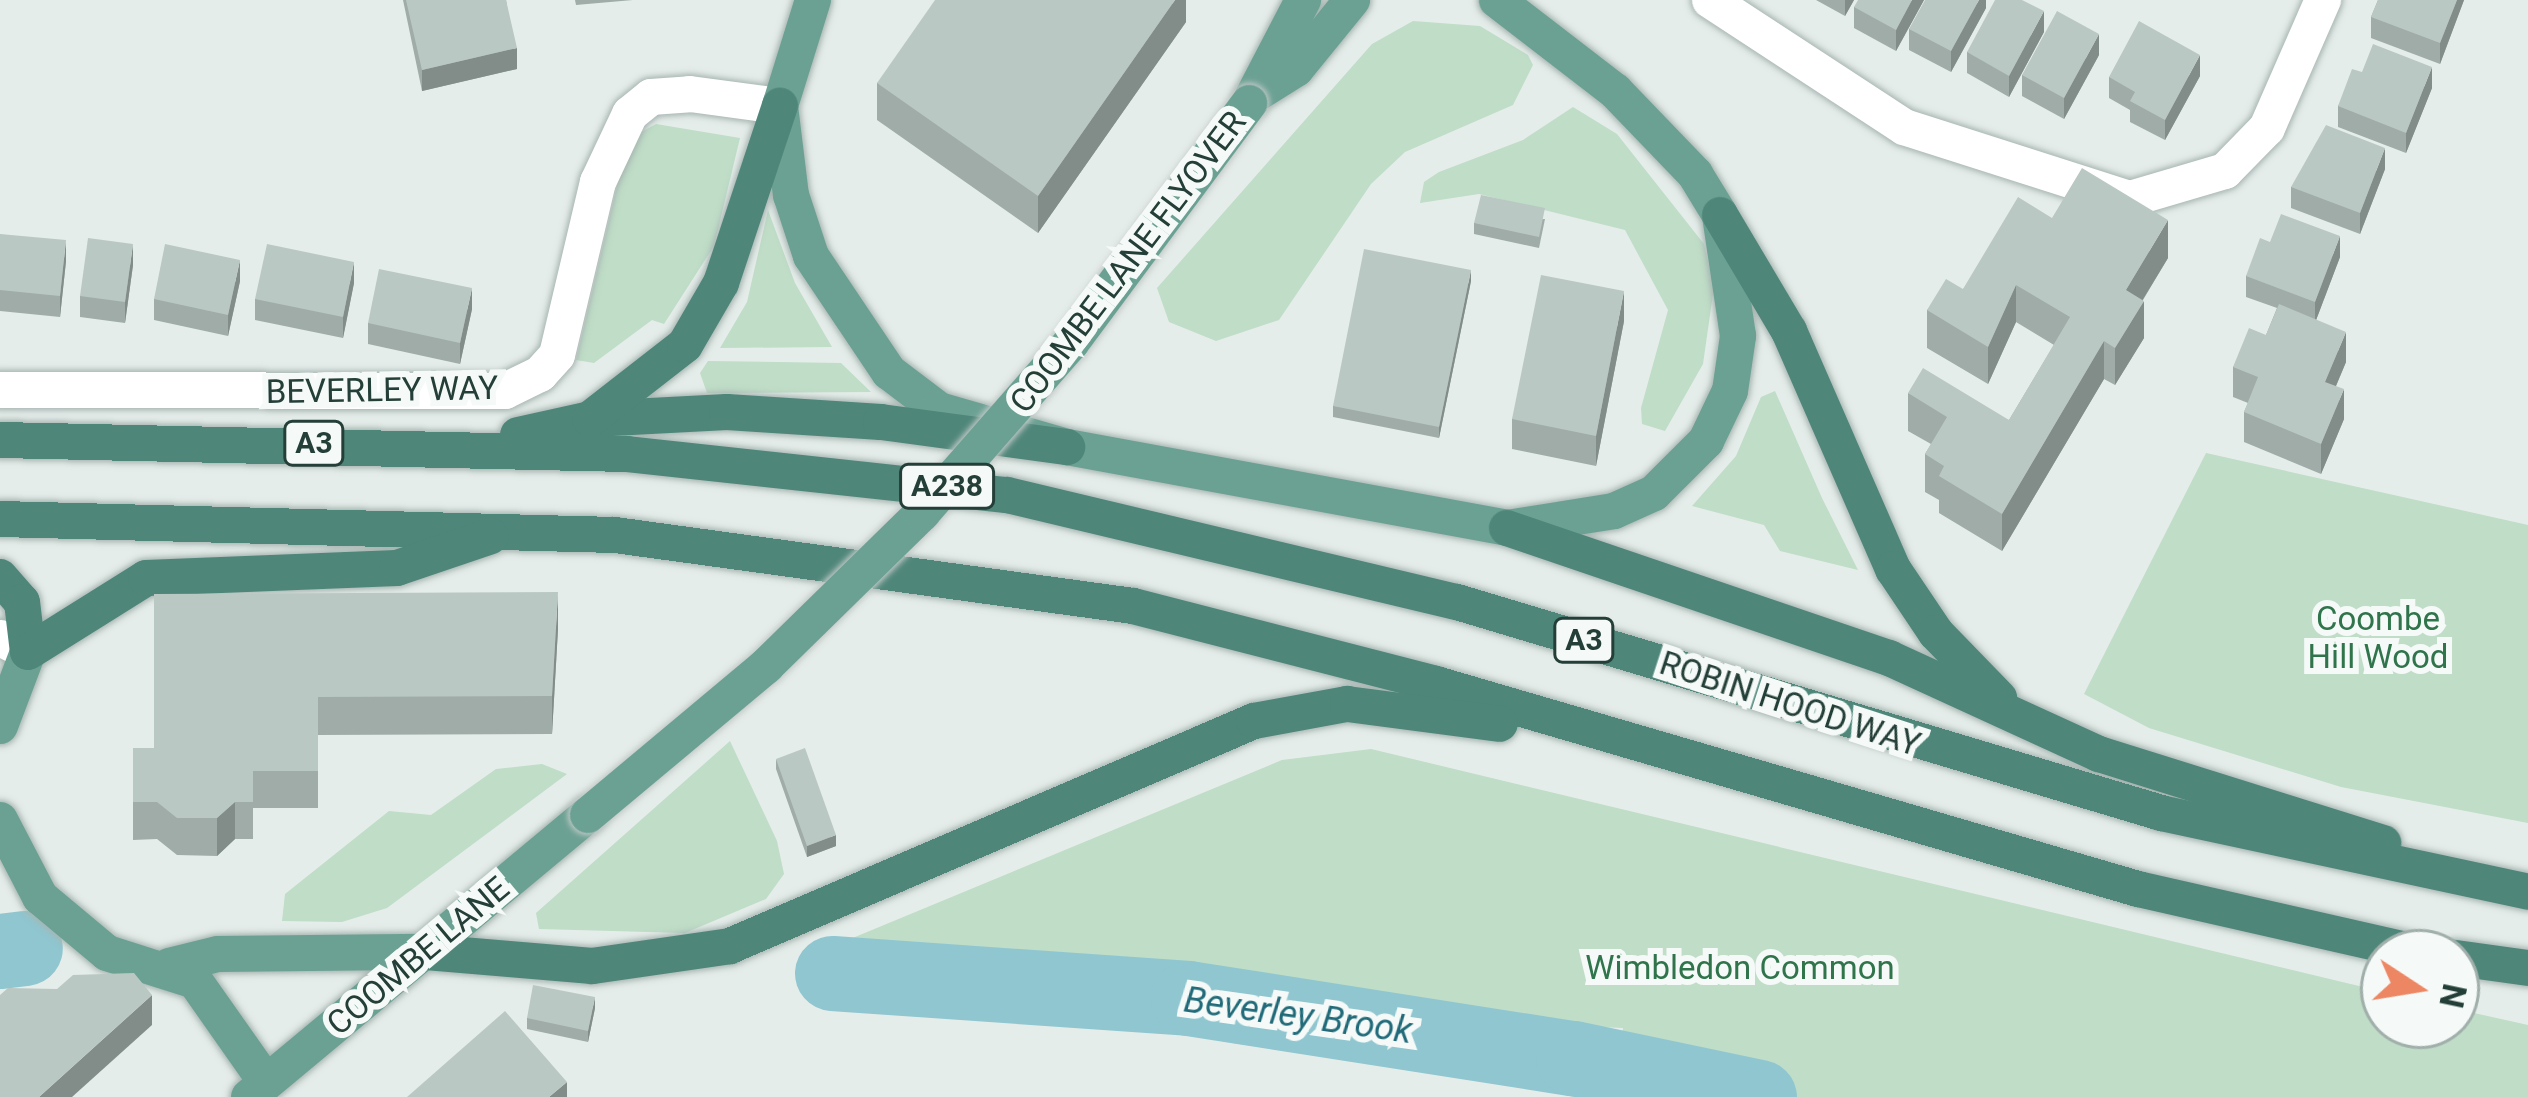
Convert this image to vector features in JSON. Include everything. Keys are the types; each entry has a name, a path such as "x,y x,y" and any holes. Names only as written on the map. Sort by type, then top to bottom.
{"highway":[{"path":"590,419 685,345 721,283 780,106"},
{"path":"1720,215 1789,331 1892,569 1936,633 2010,709"},
{"path":"457,446 590,419 749,414 1067,447"},
{"name":"BEVERLEY WAY","path":"0,440 457,446 627,454"},
{"name":"ROBIN HOOD WAY","path":"627,454 1007,496 1150,524 1457,602 2161,813 2528,890"},
{"path":"0,519 512,529 973,579 1155,611 2138,890 2360,940"},
{"path":"1507,528 1732,601 2010,709 2099,754 2528,890"},
{"path":"14,645 146,578 397,568 512,529"},
{"path":"0,577 22,602 14,645"},
{"path":"426,952 592,966 730,946 1222,733 1303,710 1347,704 1436,712 1657,752"},
{"path":"2480,961 2528,968"}],"main road":[{"path":"813,0 780,106 791,195 811,256 889,373 939,410 1067,447 1507,528 1615,511 1654,493 1706,441 1730,391 1738,336 1720,215 1660,133 1504,8 1469,0"},
{"name":"A238","path":"1252,98 1296,69 1354,1"},
{"name":"A238","path":"1252,98 1293,8"},
{"name":"COOMBE LANE FLYOVER","path":"588,815 751,680 922,514 1071,343 1252,98"},
{"path":"0,726 14,645"},
{"name":"COOMBE LANE","path":"265,1092 588,815"},
{"path":"0,820 40,897 83,935 107,952 169,966 210,996 265,1092"},
{"path":"169,966 218,954 426,952"}],"street":[{"path":"1710,0 1904,127 2130,199 2225,170 2266,128 2323,0"},
{"name":"BEVERLEY WAY","path":"0,390 505,391 540,374 557,355 598,182 630,114 651,97 690,94 780,106"}],"green space":[{"path":"1413,21 1480,26 1528,55 1533,65 1513,105 1405,152 1371,184 1279,320 1216,341 1169,322 1157,288 1372,44"},
{"path":"1573,107 1617,134 1704,244 1714,287 1703,364 1665,431 1642,424 1641,408 1668,310 1625,230 1479,194 1420,203 1424,182 1439,172 1523,140"},
{"path":"656,124 740,138 714,246 664,324 652,320 594,363 576,360 621,169 636,135"},
{"path":"768,210 795,283 832,347 720,348 747,302"},
{"path":"708,361 841,363 871,392 707,393 700,373"},
{"path":"1775,391 1858,570 1780,551 1764,525 1692,506 1736,456 1761,397"},
{"name":"Coombe Hill Wood","path":"2206,453 2528,525 2528,823 2341,787 2149,728 2084,694"},
{"path":"730,741 777,841 784,874 766,899 685,933 539,929 536,913"},
{"name":"Wimbledon Common","path":"1371,749 2360,986 2360,1049 2480,1049 2480,1014 2528,1025 2528,1097 1615,1097 1623,1028 1599,1027 1583,1094 1232,1043 1239,986 843,942 1282,760"},
{"path":"542,764 567,774 387,908 342,922 282,921 285,894 389,811 431,815 496,769"}],"building":[{"path":"406,0 506,0 517,48 422,70"},
{"path":"935,0 1175,0 1038,196 877,83"},
{"path":"1858,0 1912,0 1896,30 1854,7"},
{"path":"1925,0 1979,0 1951,51 1909,29"},
{"path":"1995,0 2022,0 2044,11 2009,76 1967,52"},
{"path":"2378,0 2457,0 2440,43 2371,17"},
{"path":"2057,11 2099,34 2064,98 2022,75"},
{"path":"2139,21 2200,55 2165,120 2130,101 2135,92 2109,77"},
{"path":"2373,44 2432,67 2406,133 2338,106 2352,69 2362,72"},
{"path":"2326,125 2385,148 2360,213 2291,187"},
{"path":"2082,168 2168,220 2126,290 2144,301 2115,348 2104,341 2002,514 1939,476 1944,466 1925,454 1947,417 1908,393 1923,368 2009,420 2070,317 2016,285 1988,347 1927,310 1946,279 1963,289 2018,197 2052,218"},
{"path":"1481,195 1545,208 1539,237 1474,223"},
{"path":"2281,214 2340,236 2315,302 2246,276 2260,238 2270,242"},
{"path":"0,234 66,240 60,296 0,290"},
{"path":"88,238 133,244 125,302 80,296"},
{"path":"165,244 240,260 228,315 154,299"},
{"path":"267,244 354,262 343,317 255,299"},
{"path":"1364,249 1471,270 1439,427 1333,406"},
{"path":"379,269 472,288 460,343 368,323"},
{"path":"1541,275 1624,291 1596,436 1512,419"},
{"path":"2279,304 2346,332 2325,382 2344,389 2321,444 2244,412 2258,377 2233,367 2249,328 2266,335"},
{"path":"558,592 552,696 318,697 318,771 253,771 253,802 235,802 217,818 177,818 157,802 133,802 133,748 154,748 154,594"},
{"path":"805,748 836,835 807,846 776,759"},
{"path":"134,973 152,995 39,1097 0,1097 0,995 8,988 57,989 73,975"},
{"path":"533,985 595,997 588,1031 527,1018"},
{"path":"505,1011 567,1082 549,1097 407,1097"}],"waterway":[{"name":"Beverley Brook","path":"0,951 25,948"},
{"name":"Beverley Brook","path":"832,973 1188,998 1573,1058 1759,1097"}]}
